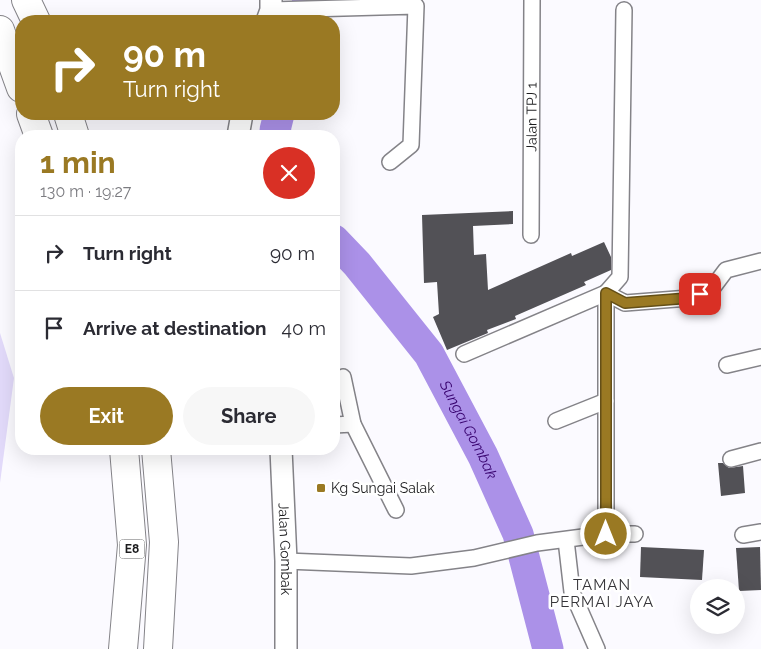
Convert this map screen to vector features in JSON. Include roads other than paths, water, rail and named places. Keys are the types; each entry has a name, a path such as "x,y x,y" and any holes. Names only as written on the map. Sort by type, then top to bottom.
{"highway":[{"path":"26,0 33,15"},
{"path":"0,30 15,71"},
{"name":"E8","path":"123,649 132,545 124,455"},
{"name":"E8","path":"157,455 164,542 158,649"}],"main road":[{"name":"Jalan Gombak","path":"281,455 286,561 286,649"}],"street":[{"name":"Jalan TPJ 1","path":"531,235 532,0"},
{"path":"270,10 416,6 410,145 390,162"},
{"path":"464,354 606,293 620,277 624,10"},
{"path":"606,293 625,303 689,298 712,290 726,270 761,261"},
{"path":"606,293 606,534"},
{"path":"727,365 761,357"},
{"path":"343,376 352,424 396,510"},
{"path":"556,421 606,401"},
{"path":"340,425 352,424"},
{"path":"732,458 761,451"},
{"path":"743,534 761,532"},
{"path":"286,561 411,566 474,558 501,550 537,543 606,534 635,534"},
{"path":"566,540 572,592 597,649"}],"waterway":[{"name":"Sungai Gombak","path":"304,15 308,0"},
{"name":"Sungai Gombak","path":"275,130 278,120"},
{"name":"Sungai Gombak","path":"340,246 357,264 429,354 483,456 518,534 548,649"}],"place":[{"name":"Kg Sungai Salak","path":"321,488"}],"district":[{"name":"TAMAN PERMAI JAYA","path":"602,594"}]}
